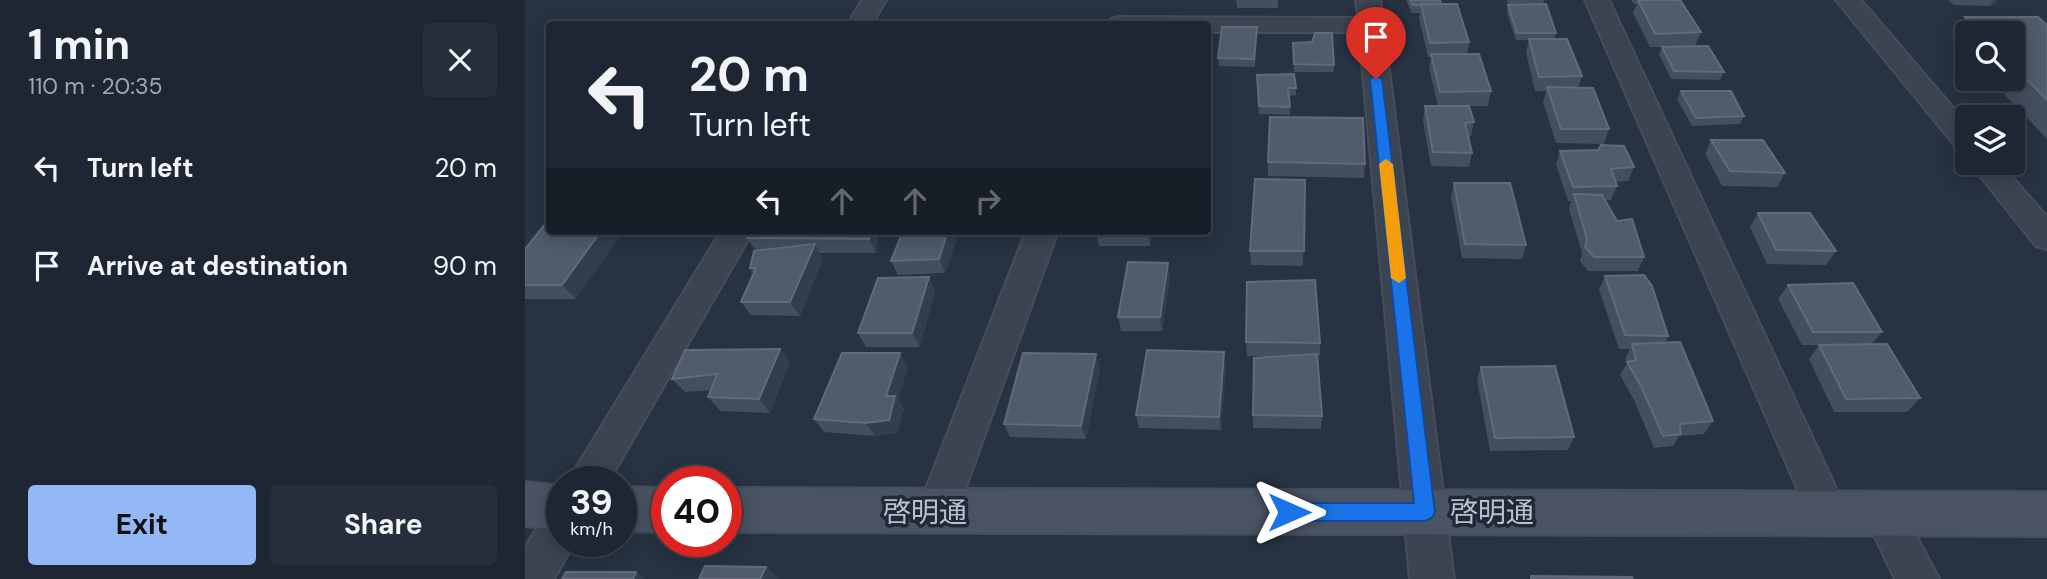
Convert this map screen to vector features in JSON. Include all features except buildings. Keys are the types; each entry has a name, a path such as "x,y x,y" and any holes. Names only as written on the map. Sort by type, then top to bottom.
{"street":[{"path":"862,21 874,0"},
{"path":"1597,0 1828,514"},
{"path":"1848,0 1955,128"},
{"path":"1182,21 1369,12 1432,579"},
{"path":"1994,175 2047,238"},
{"path":"597,466 735,235"},
{"path":"937,512 1041,235"},
{"path":"525,504 546,506"},
{"name":"啓明通","path":"742,510 2047,513"},
{"path":"1884,514 1917,579"},
{"path":"530,579 546,552"}],"slow traffic":[{"path":"1386,164 1399,278"}],"route":[{"path":"1289,512 1425,512 1376,79"}]}
